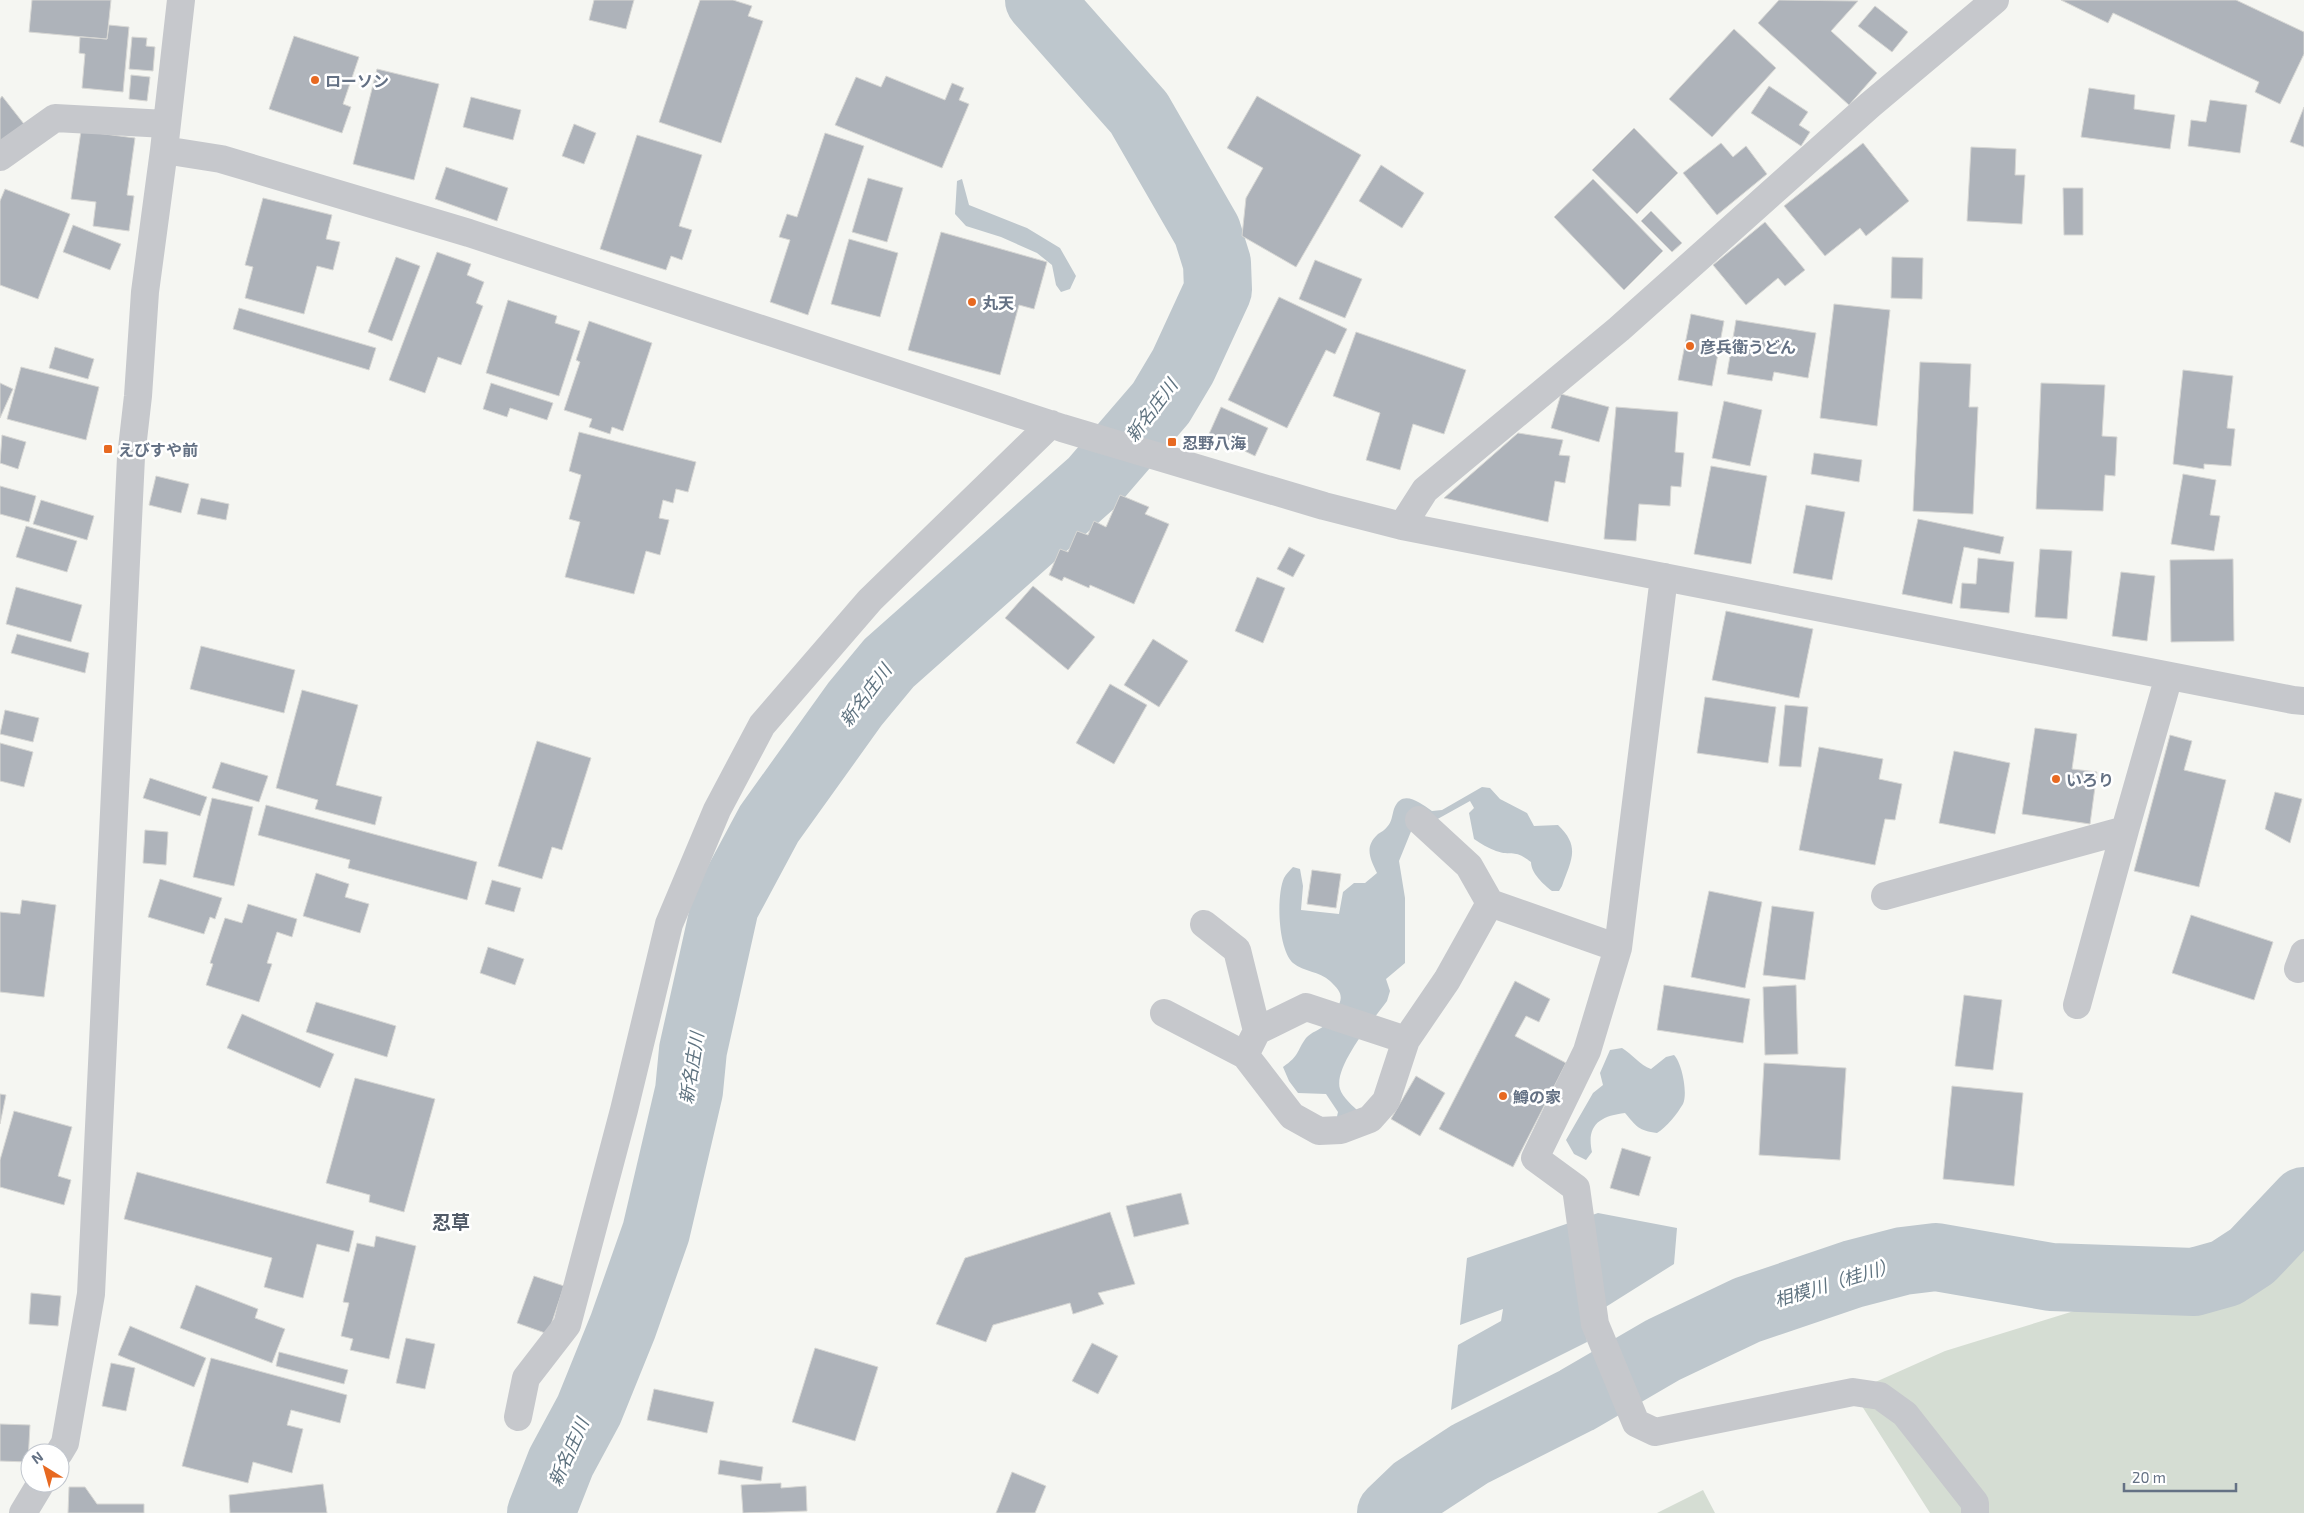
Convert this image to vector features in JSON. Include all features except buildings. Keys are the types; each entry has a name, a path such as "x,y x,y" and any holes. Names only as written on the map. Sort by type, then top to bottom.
{"street":[{"path":"66,1443 91,1294 131,457 138,396 145,292 181,0"},
{"path":"1402,526 1425,490 1619,329 1870,105 1995,0"},
{"path":"0,157 55,118 165,137 221,158 470,233 1056,426 1324,506 1402,526 2293,700 2304,700"},
{"path":"518,1417 526,1378 567,1326 624,1110 669,924 717,810 762,725 870,600 1056,426"},
{"path":"1664,577 1618,948 1587,1050 1535,1158 1576,1188 1595,1324 1636,1423 1655,1432 1853,1392 1880,1396 1905,1414 1975,1503 1975,1513"},
{"path":"2077,1005 2169,676"},
{"path":"1419,820 1469,866 1490,903 1618,948"},
{"path":"1886,896 2125,830"},
{"path":"1164,1013 1245,1055 1292,1116 1319,1131 1342,1130 1370,1119 1386,1101 1406,1040 1447,980 1490,903"},
{"path":"1204,924 1237,950 1257,1030"},
{"path":"1245,1055 1257,1030 1306,1007 1406,1040"},
{"path":"23,1513 35,1493"}],"shaded area":[{"path":"962,179 969,205 1027,228 1060,248 1076,276 1070,289 1061,292 1056,285 1052,265 1037,253 1001,237 966,226 955,214 957,181"},
{"path":"1482,787 1490,788 1500,799 1527,813 1534,826 1558,825 1565,833 1570,840 1572,854 1562,886 1559,891 1552,891 1538,878 1531,862 1525,858 1516,854 1496,851 1474,839 1469,813 1474,808 1470,801 1434,821 1412,829 1399,861 1405,898 1405,963 1386,979 1390,991 1387,1001 1348,1056 1339,1080 1341,1092 1348,1102 1360,1113 1335,1125 1338,1112 1326,1094 1298,1093 1289,1081 1283,1067 1295,1056 1308,1036 1329,1021 1341,999 1340,992 1330,981 1321,975 1297,966 1288,956 1281,935 1279,909 1281,886 1284,878 1293,867 1300,869 1303,886 1301,910 1339,914 1343,892 1354,883 1365,883 1377,873 1370,853 1371,843 1389,825 1397,803 1406,798 1417,801 1432,811 1442,810"},
{"path":"1622,1048 1651,1069 1666,1057 1674,1055 1683,1078 1685,1093 1683,1104 1672,1120 1657,1133 1638,1127 1625,1113 1616,1114 1602,1120 1593,1129 1591,1135 1592,1152 1586,1160 1574,1154 1566,1140 1593,1093 1603,1085 1600,1073 1610,1050"},
{"path":"1598,1213 1677,1228 1674,1264 1585,1320 1587,1342 1451,1410 1458,1345 1501,1321 1503,1309 1460,1325 1467,1258"},
{"path":"2304,1238 2304,1513 1930,1513 1853,1392 1945,1351 2252,1256"},
{"path":"1703,1490 1715,1513 1657,1513"}],"waterway":[{"name":"新名庄川","path":"541,1513 561,1462 589,1410 623,1326 656,1232 689,1091 693,1050 725,906 769,824 855,704 889,663 1093,482 1161,403 1183,366 1218,290 1217,263 1207,231 1139,113 1039,0"},
{"name":"相模川（桂川）","path":"1391,1513 1415,1490 1470,1454 1577,1400 1663,1350 1747,1310 1853,1274 1903,1261 1936,1257 2051,1277 2194,1282 2226,1273 2252,1256 2304,1201"}],"place":[{"name":"ローソン","path":"315,80"},
{"name":"丸天","path":"972,302"},
{"name":"彦兵衛うどん","path":"1690,346"},
{"name":"忍野八海","path":"1172,442"},
{"name":"えびすや前","path":"108,449"},
{"name":"いろり","path":"2056,779"},
{"name":"鱒の家","path":"1503,1096"}],"district":[{"name":"忍草","path":"451,1221"}]}
